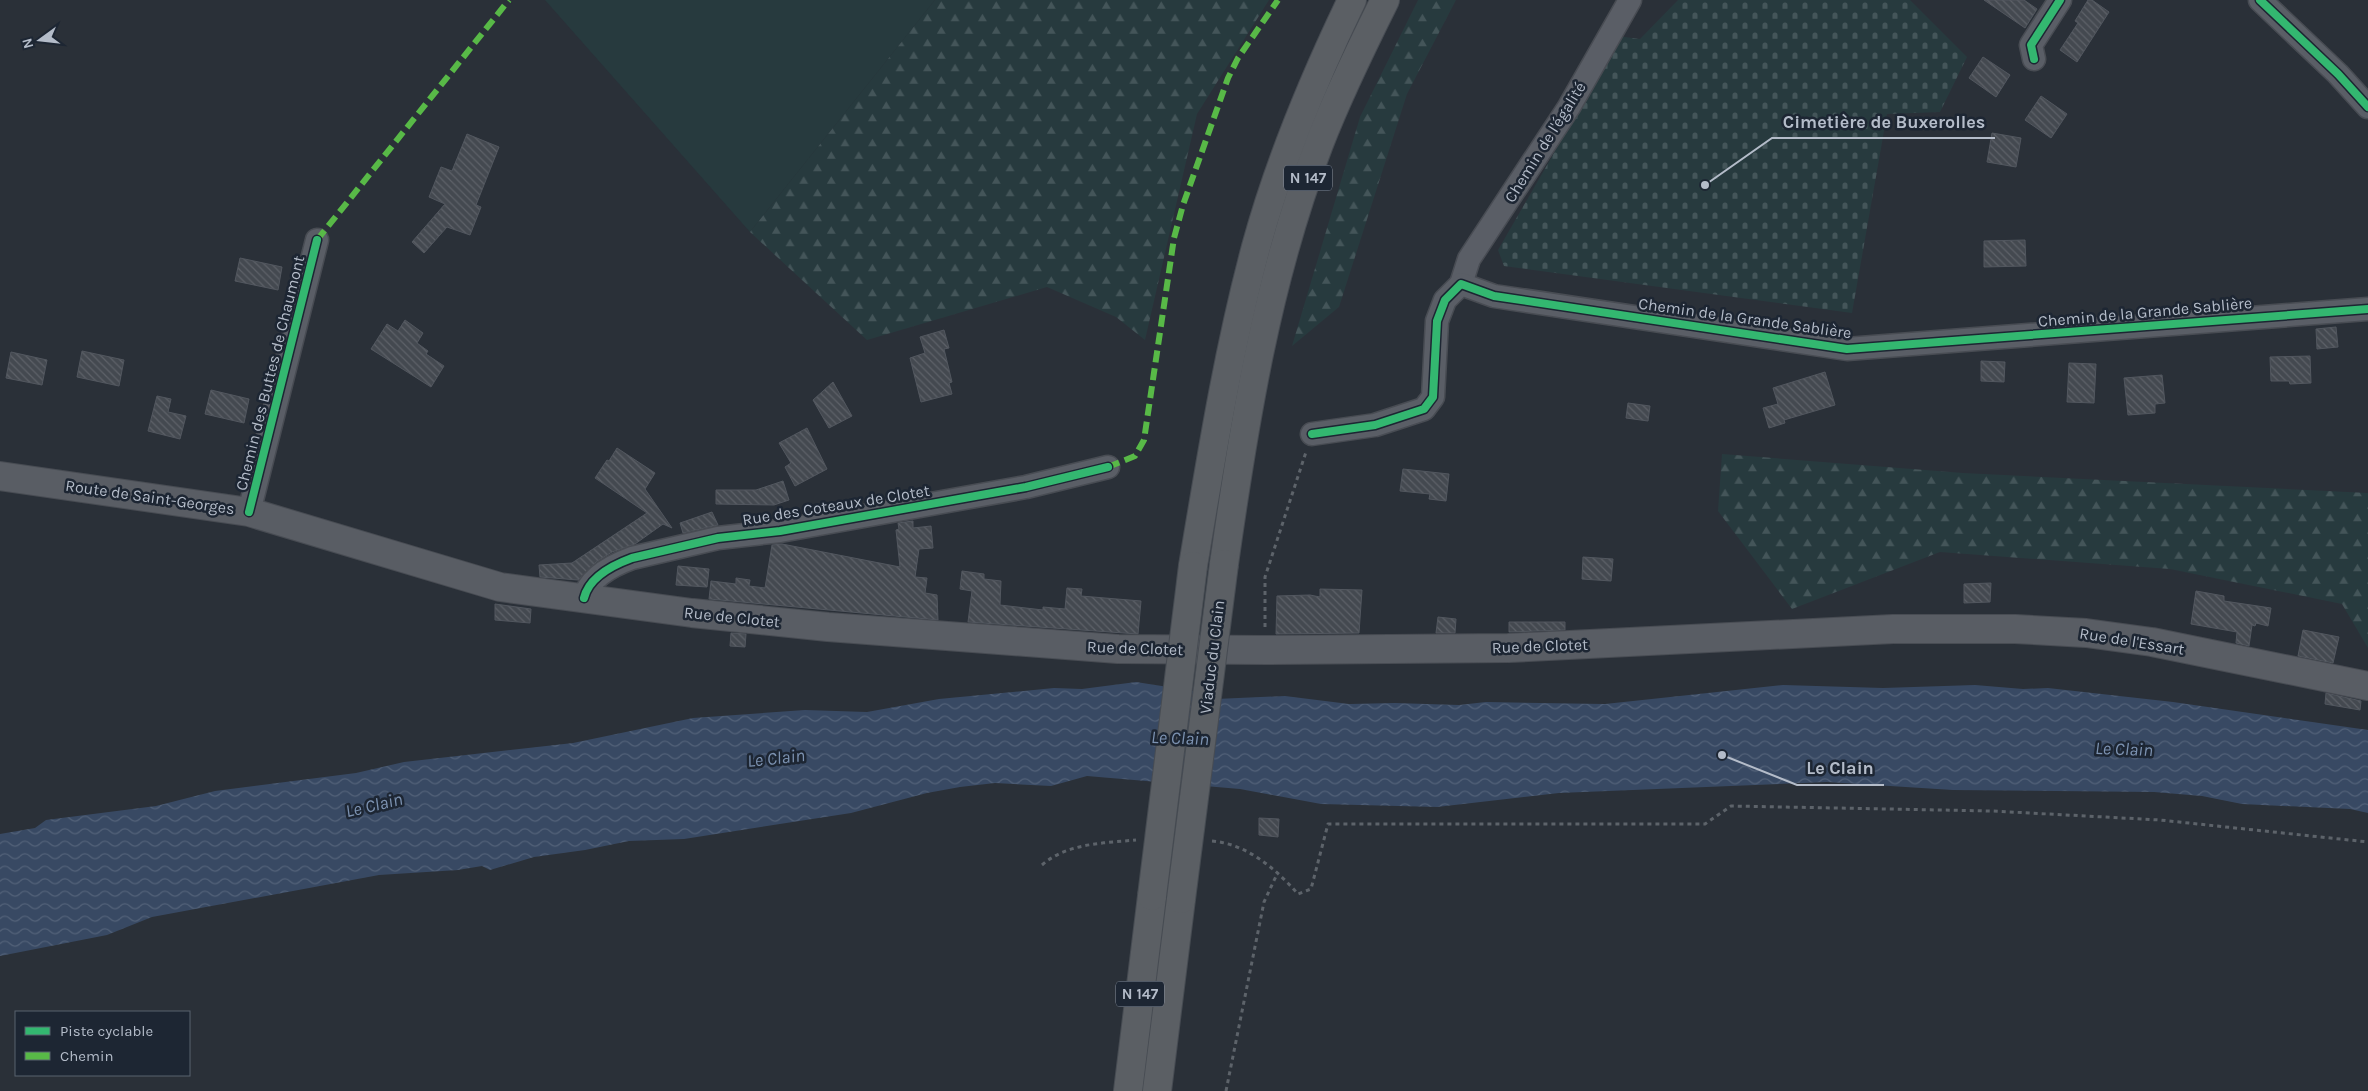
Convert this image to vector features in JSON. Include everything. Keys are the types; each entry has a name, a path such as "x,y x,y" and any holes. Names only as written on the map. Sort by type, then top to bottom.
{"highway":[{"name":"Viaduc du Clain","path":"1128,1091 1193,566 1233,344 1256,246 1271,196 1315,81 1352,0"},
{"name":"Viaduc du Clain","path":"1157,1091 1224,564 1249,404 1284,250 1318,145 1345,82 1385,0"}],"main road":[{"name":"Route de Saint-Georges","path":"0,476 250,512 442,571"},
{"name":"Rue de Clotet","path":"442,571 500,587 692,613 876,631 1118,649 1508,648 1893,629"},
{"name":"Rue de l'Essart","path":"1893,629 2086,632 2152,642 2368,686"}],"street":[{"name":"Chemin de l'égalité","path":"1461,284 1469,259 1569,108 1630,0"},
{"path":"2034,59 2031,45 2060,0"},
{"path":"2260,0 2338,74 2368,106"},
{"name":"Chemin des Buttes de Chaumont","path":"250,512 317,240"},
{"name":"Chemin de la Grande Sablière","path":"1461,284 1494,296 1847,349 2368,309"},
{"path":"1312,434 1375,425 1424,409 1433,397 1437,321 1445,300 1461,284"},
{"name":"Rue des Coteaux de Clotet","path":"584,598 586,588 595,579 620,563 632,558 718,538 780,531 1026,487 1108,467"}],"path":[{"path":"1264,650 1265,577 1312,434"},
{"path":"1208,841 1217,842 1249,853 1278,872 1298,894 1311,889 1328,824 1705,824 1731,806 2022,812 2160,820 2368,842"},
{"path":"1042,864 1053,856 1070,849 1143,839"},
{"path":"1226,1091 1264,902 1278,872"}],"green space":[{"path":"545,0 935,0 750,232"},
{"path":"935,0 1269,0 1197,114 1145,340 1116,317 1047,287 867,340 750,232"},
{"path":"1418,0 1456,0 1407,94 1339,307 1292,346 1360,117"},
{"path":"1678,0 1910,0 1967,57 1940,112 1887,114 1852,313 1504,266 1498,250 1573,120 1617,36 1640,39"},
{"path":"1722,454 1963,473 2368,493 2368,648 2342,604 2170,569 1940,552 1792,609 1718,511"}],"water":[{"path":"1136,682 1194,691 1216,699 1285,696 1349,704 1459,705 1486,702 1605,704 1783,685 1883,688 1975,685 2023,689 2048,688 2173,702 2368,730 2368,813 2350,809 2242,804 2202,796 2154,792 1953,790 1827,782 1559,793 1437,807 1321,804 1240,789 1087,776 1051,786 995,783 960,787 927,793 851,813 684,839 629,841 585,850 534,857 490,870 482,866 458,870 379,875 152,917 107,935 0,956 0,834 35,828 46,820 156,806 215,791 356,773 404,762 573,743 693,718 805,710 867,712 939,699 1054,688 1082,689"}],"building":[{"path":"1984,0 2024,0 2037,9 2025,28"},
{"path":"2088,0 2092,0 2109,12 2077,62 2060,50 2078,23 2075,21"},
{"path":"1983,57 2010,75 1996,97 1969,78"},
{"path":"2041,96 2067,114 2051,138 2025,120"},
{"path":"1992,133 2021,138 2016,167 1987,162"},
{"path":"467,134 499,147 476,205 481,207 470,235 447,227 424,253 412,242 445,204 429,197 441,167 452,171"},
{"path":"2025,240 2026,266 1984,267 1984,241"},
{"path":"240,258 282,267 278,290 235,281"},
{"path":"405,320 423,333 417,343 428,351 426,354 444,366 431,387 371,349 387,324 398,331"},
{"path":"2336,327 2338,347 2317,349 2316,329"},
{"path":"944,330 949,348 944,349 952,382 949,383 952,394 921,402 910,358 925,353 920,337"},
{"path":"82,351 124,360 119,386 77,377"},
{"path":"11,352 47,360 42,385 6,378"},
{"path":"2310,356 2311,383 2290,384 2289,381 2271,381 2270,357"},
{"path":"1981,361 2005,362 2004,382 1981,381"},
{"path":"2069,363 2096,364 2094,403 2067,402"},
{"path":"1825,372 1835,405 1784,420 1785,423 1769,428 1763,408 1778,404 1773,388"},
{"path":"2162,375 2165,403 2155,404 2155,413 2128,415 2124,378"},
{"path":"833,382 852,416 829,428 813,400"},
{"path":"211,390 249,399 244,423 205,414"},
{"path":"157,396 171,399 168,412 186,416 180,439 148,431"},
{"path":"1628,403 1650,406 1648,421 1626,418"},
{"path":"807,428 827,469 795,486 785,467 791,463 779,443"},
{"path":"617,448 655,473 645,489 672,528 663,524 635,544 612,552 596,562 578,580 540,577 539,565 572,563 647,513 595,478"},
{"path":"1403,469 1449,474 1446,501 1429,499 1430,494 1400,491"},
{"path":"783,481 789,500 774,505 716,504 716,490 756,490"},
{"path":"712,512 718,525 683,533 680,523"},
{"path":"913,521 913,528 931,526 933,548 919,549 915,577 927,578 925,593 937,595 938,620 709,599 711,581 736,584 736,578 750,580 749,586 765,588 772,545 782,544 900,567 896,530 899,529 898,523"},
{"path":"1583,557 1613,559 1611,581 1582,579"},
{"path":"678,566 709,569 707,587 676,585"},
{"path":"962,571 984,574 984,579 1001,581 1000,605 1043,610 1043,607 1065,609 1067,588 1082,589 1081,596 1141,601 1138,634 968,622 972,591 960,589"},
{"path":"1991,583 1990,602 1964,603 1964,584"},
{"path":"1320,589 1362,590 1359,633 1276,634 1277,596 1310,595 1320,597"},
{"path":"2196,591 2224,596 2224,601 2271,608 2268,626 2256,623 2255,626 2252,625 2249,646 2236,643 2237,632 2191,624"},
{"path":"495,604 531,609 530,623 495,620"},
{"path":"1438,617 1456,619 1455,633 1436,633"},
{"path":"1509,622 1565,622 1565,630 1509,632"},
{"path":"2303,630 2339,637 2333,663 2298,656"},
{"path":"731,633 746,634 745,647 730,646"},
{"path":"2326,693 2361,701 2360,710 2325,704"},
{"path":"1259,818 1279,819 1278,837 1259,835"}],"marked path":[{"path":"317,240 509,0"},
{"path":"1108,467 1135,456 1144,440 1174,238 1183,205 1228,78 1238,58 1278,0"}],"cycle path":[{"path":"2034,59 2031,45 2060,0"},
{"path":"2260,0 2338,74 2368,107"},
{"path":"249,512 317,240"},
{"path":"1312,434 1375,425 1424,409 1433,397 1437,321 1445,300 1461,284 1494,296 1847,349 2368,309"},
{"path":"584,598 596,578 617,564 632,558 718,538 780,531 1026,487 1108,467"}],"place":[{"name":"Cimetière de Buxerolles","path":"1705,185"},
{"name":"Le Clain","path":"1722,755"}]}
